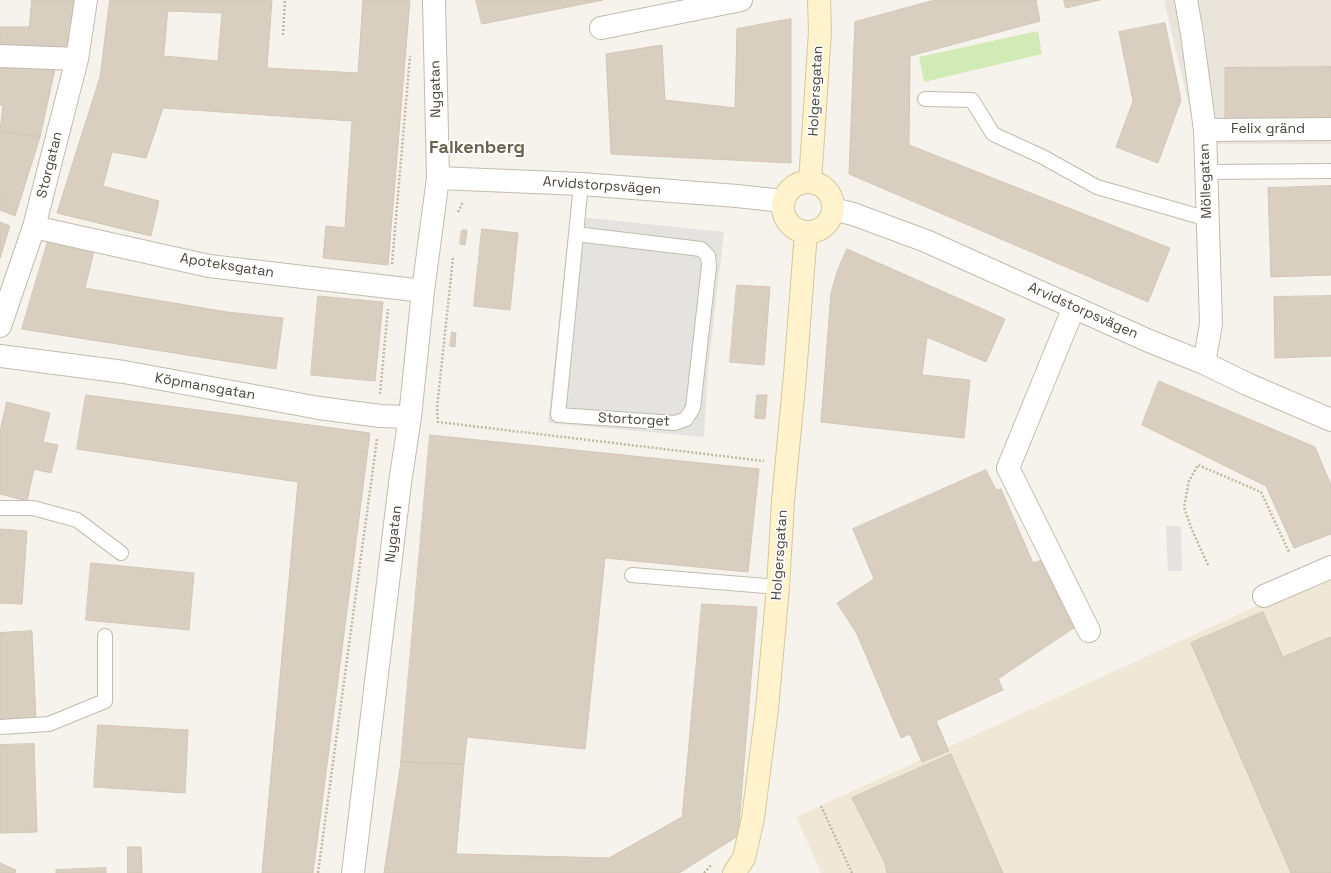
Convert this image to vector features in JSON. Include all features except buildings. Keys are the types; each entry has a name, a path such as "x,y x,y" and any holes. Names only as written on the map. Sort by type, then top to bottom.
{"main road":[{"name":"Holgersgatan","path":"810,182 820,32 819,0"},
{"path":"810,182 818,183 827,190 831,197 833,209 829,220 824,226 817,230 806,232 796,229 788,222 783,212 783,201 786,194 793,186 799,183 810,182"},
{"name":"Holgersgatan","path":"734,873 744,858 753,818 767,709 806,232"}],"street":[{"name":"Storgatan","path":"0,326 34,227 77,59 86,0"},
{"name":"Nygatan","path":"352,873 399,491 410,417 436,186 434,0"},
{"path":"601,28 741,0"},
{"name":"Möllegatan","path":"1186,0 1205,130 1211,324 1204,363"},
{"path":"0,56 77,59"},
{"name":"Felix gränd","path":"1205,130 1331,129"},
{"name":"Arvidstorpsvägen","path":"436,186 581,184 783,201"},
{"name":"Arvidstorpsvägen","path":"833,209 853,214 926,241 1149,341 1204,363 1247,384 1331,420"},
{"name":"Apoteksgatan","path":"34,227 209,266 423,291"},
{"path":"1074,307 1008,468 1090,631"},
{"name":"Köpmansgatan","path":"0,356 124,372 319,408 380,416 410,417"},
{"path":"1264,596 1331,567"}],"lane":[{"path":"925,99 972,100 993,134 1043,157 1097,187 1208,220"},
{"path":"1206,172 1331,171"},
{"name":"Stortorget","path":"576,234 701,249 708,256 709,266 693,408 686,419 675,423 558,415 576,234 581,184"},
{"path":"0,508 33,508 77,520 121,553"},
{"path":"632,575 778,587"},
{"path":"0,727 49,724 105,701 105,636"}],"path":[{"path":"283,35 285,0"},
{"path":"318,873 380,416 379,403 410,54"},
{"path":"458,213 464,200"},
{"path":"453,252 437,408 438,422 766,461 766,467"},
{"path":"1208,565 1192,530 1184,507 1189,481 1198,465 1261,492 1289,552"},
{"path":"821,806 852,873"},
{"path":"704,873 712,863"}],"shaded area":[{"path":"1164,0 1331,0 1331,144 1198,144"},
{"path":"570,216 724,232 708,369 704,437 548,423"},
{"path":"1166,526 1181,526 1182,571 1168,571"},
{"path":"1331,572 1331,873 821,873 796,817"}],"green space":[{"path":"1038,31 1042,54 924,82 919,57"}],"district":[{"name":"Falkenberg","path":"477,148"}]}
